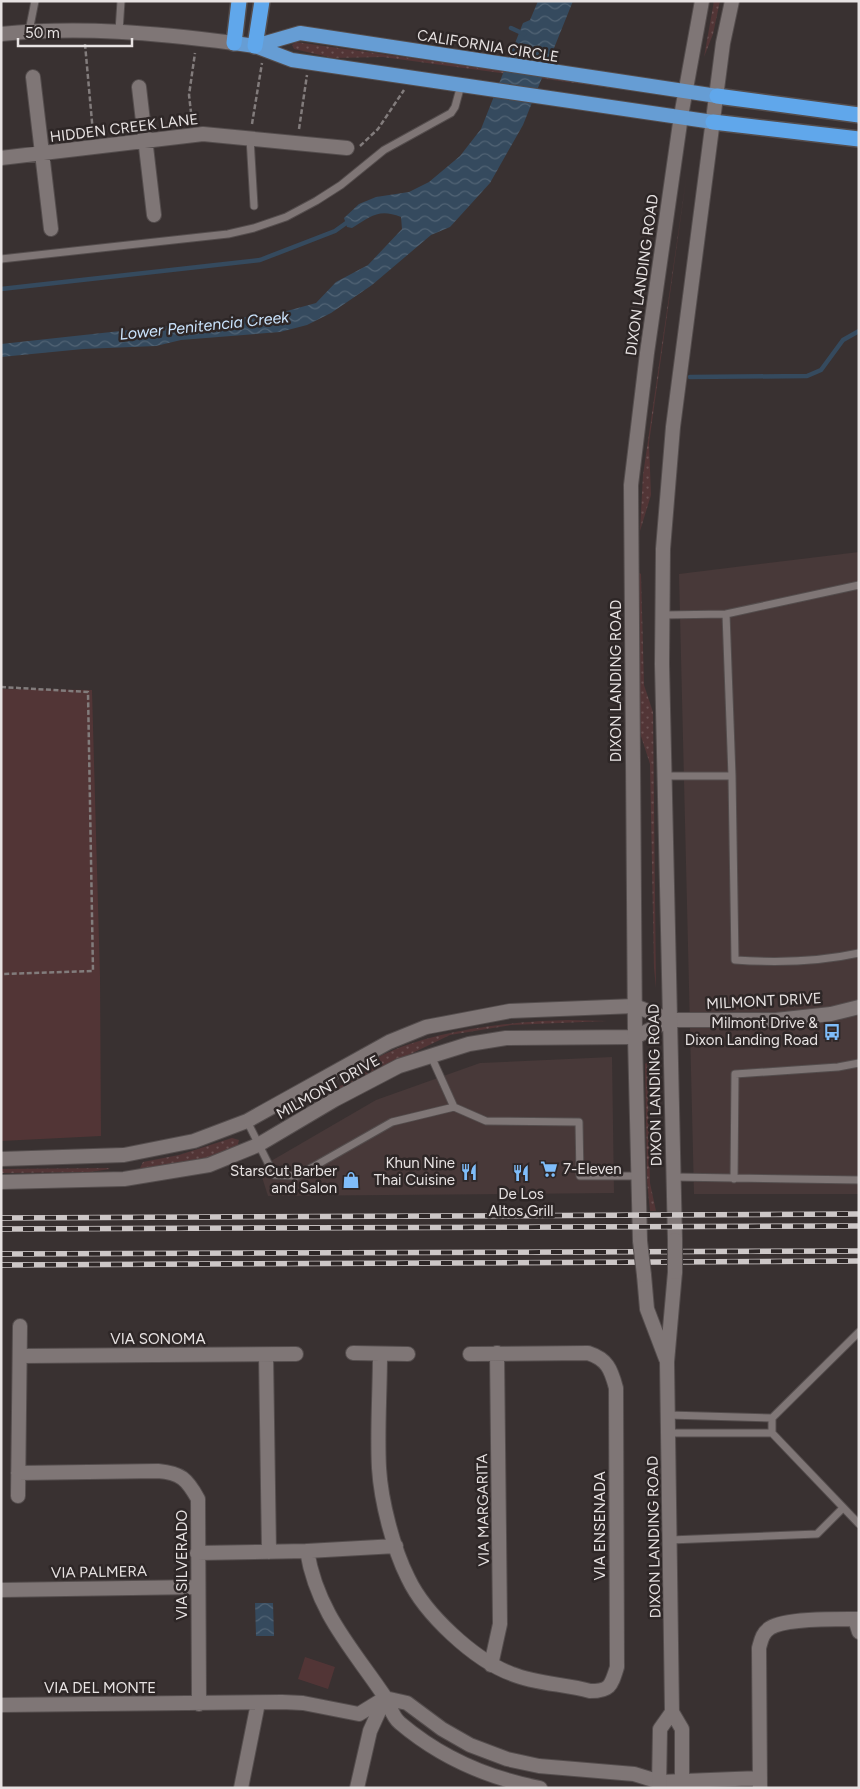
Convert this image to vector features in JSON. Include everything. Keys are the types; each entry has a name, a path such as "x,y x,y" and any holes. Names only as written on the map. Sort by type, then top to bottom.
{"highway":[{"path":"234,43 239,1"},
{"path":"260,47 262,1"},
{"name":"CALIFORNIA CIRCLE","path":"260,47 300,33 473,61 717,96"},
{"name":"CALIFORNIA CIRCLE","path":"234,43 260,47 292,60 308,63 563,98 713,122"},
{"path":"717,96 859,115"},
{"path":"713,122 859,139"}],"street":[{"name":"DIXON LANDING ROAD","path":"667,1362 647,1310 640,1241 637,1176 631,485 647,353 681,116 702,1"},
{"name":"DIXON LANDING ROAD","path":"682,1785 682,1729 672,1712 667,1362 675,1272 675,1240 664,776 663,549 673,427 723,43 732,1"},
{"name":"CALIFORNIA CIRCLE","path":"1,34 29,31 120,31 234,43"},
{"path":"33,77 50,229"},
{"path":"139,87 154,215"},
{"name":"HIDDEN CREEK LANE","path":"1,158 203,134 347,148"},
{"name":"MILMONT DRIVE","path":"1,1158 124,1155 194,1141 247,1121 389,1042 426,1027 510,1011 635,1006 670,1020 776,1020 831,1014 859,1007"},
{"name":"MILMONT DRIVE","path":"1,1182 124,1179 209,1165 258,1145 334,1100 399,1066 469,1044 506,1038 635,1037 670,1020"},
{"path":"18,1496 20,1326"},
{"path":"353,1353 408,1354"},
{"path":"470,1354 497,1353"},
{"name":"VIA ENSENADA","path":"491,1665 514,1675 590,1691 602,1691 611,1685 617,1667 616,1388 611,1367 600,1357 588,1353 497,1353"},
{"name":"VIA MARGARITA","path":"491,1665 500,1624 497,1353"},
{"name":"VIA SONOMA","path":"20,1356 296,1354"},
{"path":"380,1354 379,1469 396,1546 408,1579 436,1617 457,1639 491,1665"},
{"path":"266,1355 270,1552"},
{"name":"VIA SILVERADO","path":"18,1473 176,1473 190,1484 198,1499 199,1704"},
{"path":"197,1553 307,1552 396,1546"},
{"path":"307,1552 316,1591 330,1618 385,1698 398,1722 460,1763 514,1783 540,1788"},
{"name":"VIA PALMERA","path":"1,1590 197,1587"},
{"path":"645,1788 660,1785 760,1783 758,1661 762,1636 770,1627 798,1621 857,1619 859,1632"},
{"path":"385,1698 407,1703 442,1729 463,1741 507,1759 539,1766 634,1774 660,1785"},
{"path":"357,1788 370,1731 385,1698"},
{"name":"VIA DEL MONTE","path":"1,1705 303,1703 359,1714 385,1698"},
{"path":"241,1788 258,1703"},
{"path":"660,1785 660,1729 672,1712"}],"lane":[{"path":"29,31 35,1"},
{"path":"120,31 121,1"},
{"path":"1,259 228,234 254,228 286,217 341,185 384,150 451,113 455,107 461,85"},
{"path":"250,138 254,206"},
{"path":"664,615 726,614 859,585"},
{"path":"726,614 732,776 735,960 769,963 792,962 859,953"},
{"path":"664,776 732,776"},
{"path":"431,1056 454,1107"},
{"path":"734,1179 735,1074 838,1067 859,1063"},
{"path":"247,1121 274,1175 297,1176 392,1122 454,1107 486,1121 579,1122 580,1176 637,1176"},
{"path":"674,1177 859,1180"},
{"path":"859,1332 772,1418 772,1433 859,1524"},
{"path":"668,1415 772,1418"},
{"path":"668,1433 772,1433"},
{"path":"670,1540 817,1534 843,1508"}],"path":[{"path":"84,30 95,147"},
{"path":"193,135 188,95 198,38"},
{"path":"250,138 260,47"},
{"path":"297,143 308,63"},
{"path":"347,148 356,149 378,129 401,97 410,78"},
{"path":"1,687 88,692 93,971 1,974"}],"shaded area":[{"path":"714,1 720,1 713,34 704,57"},
{"path":"296,42 631,89 634,91 383,57 333,58 294,49 292,45"},
{"path":"687,173 649,443 651,495 640,531 643,475"},
{"path":"859,552 859,1194 694,1194 679,574"},
{"path":"638,572 641,574 644,685 653,712 656,988 650,764 640,733"},
{"path":"1,689 92,690 100,976 101,1136 1,1141"},
{"path":"568,1020 607,1021 511,1025 450,1035 367,1075 268,1132 350,1080 368,1064 392,1051 420,1041 484,1027"},
{"path":"612,1057 614,1193 268,1196 259,1168 376,1100 480,1063"},
{"path":"647,1062 650,1183 656,1211 650,1211 647,1181 645,1064"},
{"path":"232,1138 239,1140 237,1148 198,1161 141,1171 140,1168 143,1162 179,1155"},
{"path":"1,1169 110,1169 90,1172 1,1173"},
{"path":"305,1657 335,1667 328,1689 298,1679"}],"water":[{"path":"538,1 573,1 523,125 490,183 450,227 431,235 372,285 331,313 307,325 280,332 181,340 156,346 83,349 1,357 1,344 276,314 316,303 336,282 368,265 402,229 401,217 393,214 381,213 375,215 352,228 347,227 344,218 359,204 376,197 409,192 429,182 460,156 481,129 523,23 530,20"},
{"path":"255,1603 273,1603 274,1636 256,1636"}],"waterway":[{"path":"511,28 524,34"},
{"name":"Lower Penitencia Creek","path":"1,289 260,260 335,231 349,221"},
{"path":"690,377 807,376 821,370 843,340 859,331"}],"railway":[{"path":"1,1218 859,1214"},
{"path":"1,1229 859,1226"},
{"path":"1,1254 859,1251"},
{"path":"1,1265 859,1261"}],"place":[{"name":"Milmont Drive & Dixon Landing Road","path":"832,1032"},
{"name":"7-Eleven","path":"549,1169"},
{"name":"Khun Nine Thai Cuisine","path":"469,1172"},
{"name":"De Los Altos Grill","path":"521,1173"},
{"name":"StarsCut Barber and Salon","path":"351,1180"}]}
